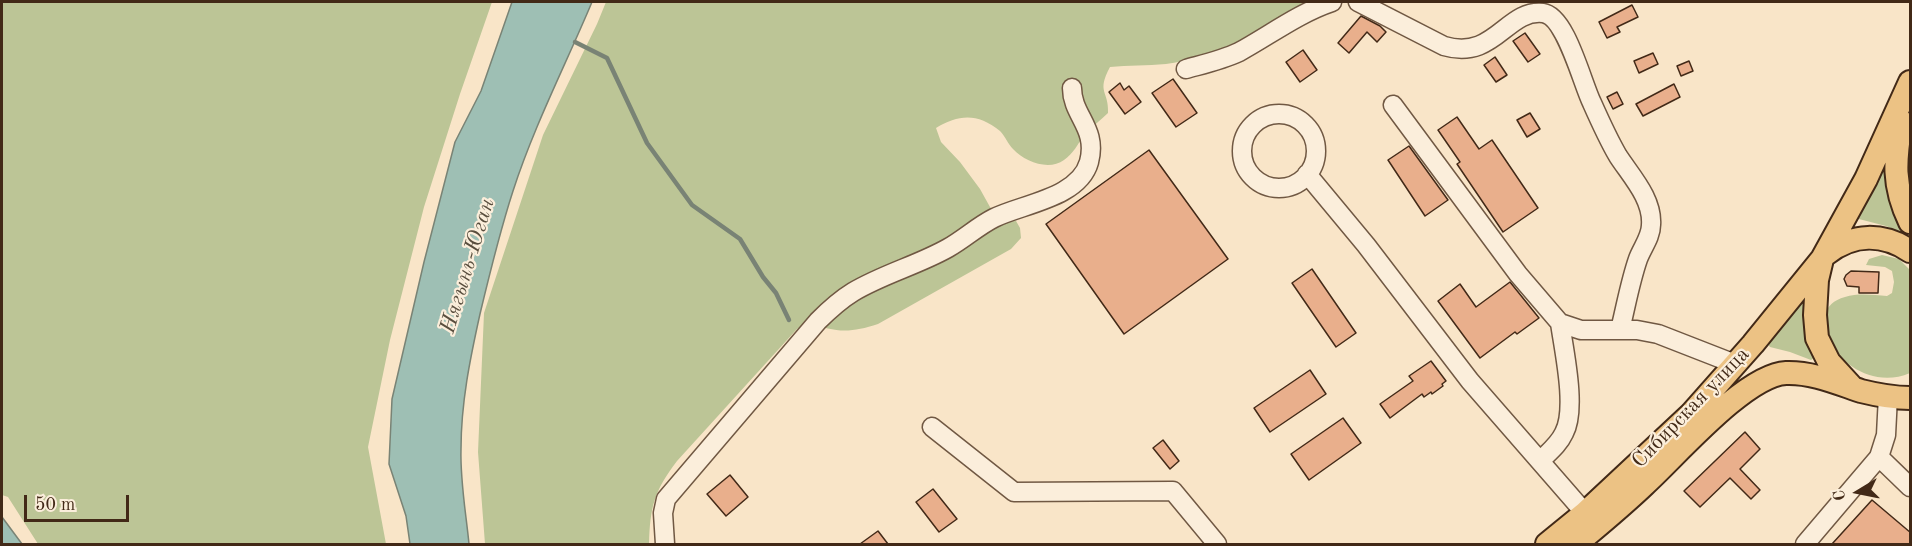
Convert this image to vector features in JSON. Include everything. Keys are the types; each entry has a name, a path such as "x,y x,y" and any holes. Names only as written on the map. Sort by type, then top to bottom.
{"main road":[{"path":"1908,88 1895,164 1898,190 1911,222"},
{"path":"1853,388 1830,362 1822,349 1815,327 1815,302 1823,257 1861,189 1908,88"},
{"path":"1823,257 1836,246 1872,237 1892,240 1911,251"},
{"name":"Сибирская улица","path":"1547,544 1585,513 1691,414 1823,257"},
{"name":"Сибирская улица","path":"1576,544 1646,484 1705,426 1756,382 1773,375 1796,373 1900,397"},
{"path":"1900,397 1911,389"}],"lane":[{"path":"1186,69 1237,53 1315,7 1332,2"},
{"path":"1358,2 1444,46 1458,50 1478,47 1522,18 1532,14 1552,16 1558,23 1604,129 1648,206 1652,225 1633,274 1620,330"},
{"path":"665,544 663,513 666,499 818,321 837,303 855,291 947,249 993,219 1042,201 1075,182 1085,171 1091,147 1090,137 1074,102 1072,88"},
{"path":"1394,105 1518,274 1560,323 1581,330 1638,330 1658,334 1735,364"},
{"path":"1274,114 1293,116 1304,123 1312,133 1316,146 1316,159 1307,174 1302,180 1290,186 1278,188 1265,185 1254,178 1246,168 1242,156 1243,143 1248,131 1256,121 1274,114"},
{"path":"1307,174 1366,245 1470,381 1585,513"},
{"path":"1540,461 1560,442 1568,424 1569,394 1560,323"},
{"path":"1805,544 1880,457 1900,397"},
{"path":"932,428 1014,492 1173,491 1217,544"},
{"path":"1880,457 1911,487"}],"green space":[{"path":"2,2 492,2 424,207 390,340 368,447 386,544 38,544 8,497 2,495"},
{"path":"606,2 1304,2 1257,32 1201,56 1166,64 1110,67 1103,87 1108,113 1084,135 1070,155 1058,163 1037,164 1024,158 1013,149 1000,131 976,118 953,120 936,128 941,142 960,162 990,207 1003,222 1016,221 1020,228 1021,238 1011,249 878,324 859,329 835,330 809,322 797,329 669,472 658,491 652,509 649,544 485,544 478,452 484,313 543,135"},
{"path":"1887,146 1886,172 1889,193 1908,236 1886,226 1855,218"},
{"path":"1882,255 1899,259 1910,270 1910,373 1888,378 1867,374 1849,364 1835,350 1826,334 1824,318 1830,305 1845,297 1887,296 1892,293 1894,282 1892,271 1885,267 1866,265 1869,259"},
{"path":"1806,294 1804,327 1807,343 1814,358 1811,360 1770,347 1767,343"}],"water":[{"name":"Нягынь-Юган","path":"512,2 592,2 521,167 499,236 480,314 467,381 461,432 461,473 469,544 410,544 406,516 389,464 392,399 455,142 481,91"},
{"path":"2,517 22,544 2,544"}],"building":[{"path":"1632,5 1638,17 1617,27 1620,32 1607,38 1599,22"},
{"path":"1361,16 1380,26 1386,32 1377,42 1367,32 1349,53 1338,43"},
{"path":"1525,33 1540,54 1528,62 1513,41"},
{"path":"1303,50 1317,70 1300,82 1286,62"},
{"path":"1653,53 1658,64 1639,73 1634,61"},
{"path":"1495,57 1507,75 1496,82 1484,65"},
{"path":"1689,61 1693,71 1681,76 1677,66"},
{"path":"1173,79 1197,113 1176,127 1152,93"},
{"path":"1120,83 1124,90 1129,86 1141,102 1125,114 1109,92"},
{"path":"1674,84 1680,97 1643,116 1636,104"},
{"path":"1617,92 1623,104 1613,109 1607,97"},
{"path":"1530,113 1540,129 1527,137 1517,120"},
{"path":"1457,117 1479,149 1492,140 1538,208 1503,232 1457,164 1460,162 1438,130"},
{"path":"1409,146 1448,200 1425,216 1388,160"},
{"path":"1149,150 1228,259 1124,334 1046,224"},
{"path":"1312,269 1356,333 1336,347 1292,283"},
{"path":"1851,271 1879,272 1878,293 1859,293 1859,287 1847,286 1844,279"},
{"path":"1510,282 1539,318 1517,334 1515,332 1480,358 1438,301 1460,284 1476,307"},
{"path":"1431,361 1446,381 1442,384 1443,386 1432,394 1431,392 1424,397 1422,394 1390,418 1380,404 1413,381 1409,376"},
{"path":"1310,370 1326,394 1270,432 1254,408"},
{"path":"1343,418 1361,443 1309,480 1291,454"},
{"path":"1745,432 1760,449 1740,469 1760,490 1751,499 1730,478 1700,507 1684,491"},
{"path":"1163,440 1179,461 1170,469 1153,448"},
{"path":"730,475 748,497 726,516 707,494"},
{"path":"933,489 957,519 939,532 916,502"},
{"path":"1872,500 1911,533 1911,544 1832,544"},
{"path":"878,531 888,544 860,544"}],"waterway":[{"path":"575,42 607,58 647,143 692,205 740,239 763,277 776,293 789,320"}]}
